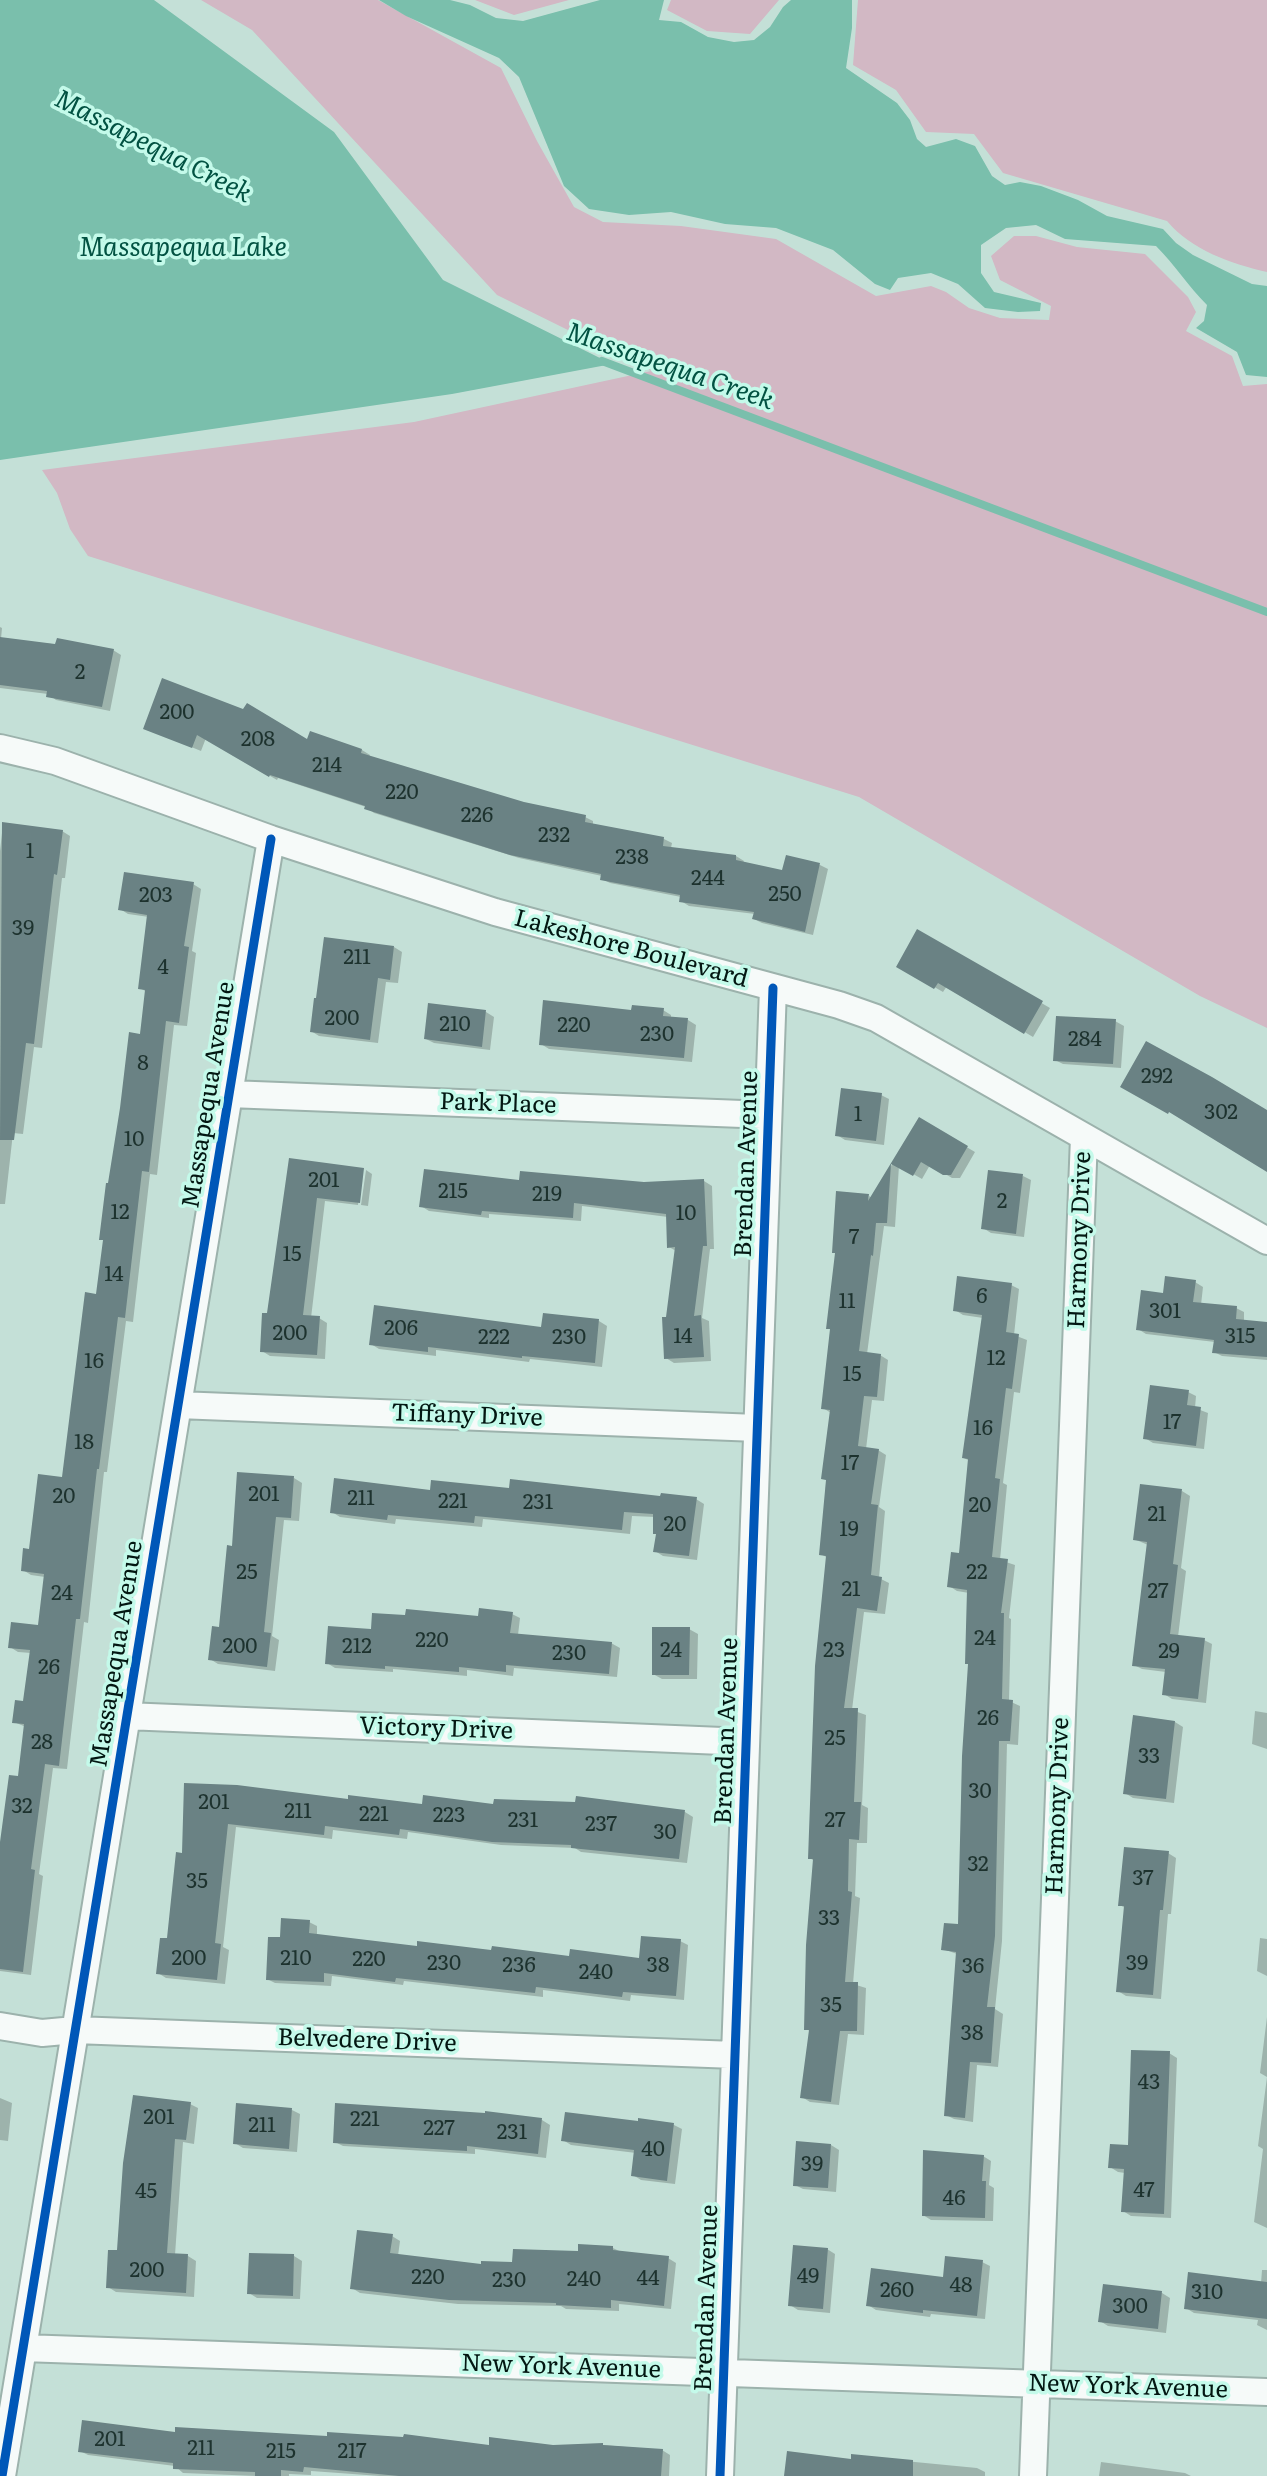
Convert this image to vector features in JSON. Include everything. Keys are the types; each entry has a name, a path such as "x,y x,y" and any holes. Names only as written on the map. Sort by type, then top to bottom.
{"street":[{"name":"Lakeshore Boulevard","path":"0,748 55,761 271,839 495,912 839,1004 876,1018 1267,1241"},
{"name":"Massapequa Avenue","path":"2,2476 271,839"},
{"name":"Brendan Avenue","path":"720,2476 773,988"},
{"name":"Park Place","path":"229,1094 768,1115"},
{"name":"Harmony Drive","path":"1033,2476 1084,1137"},
{"name":"Tiffany Drive","path":"178,1405 757,1428"},
{"name":"Victory Drive","path":"127,1716 746,1742"},
{"name":"Belvedere Drive","path":"0,2026 42,2033 75,2030 734,2054"},
{"name":"New York Avenue","path":"23,2348 1267,2392"}],"shaded area":[{"path":"201,0 378,0 501,68 574,207 603,222 681,226 776,239 876,296 931,286 946,292 969,308 1000,318 1049,320 1051,306 1000,280 991,256 1014,236 1036,236 1077,247 1145,254 1188,297 1196,312 1186,331 1232,356 1243,386 1267,384 1267,1028 1200,996 859,797 88,556 70,529 57,493 42,470 414,422 651,371 497,295 252,30"},
{"path":"475,0 569,0 514,15"},
{"path":"671,0 779,0 750,34 707,31 667,10"},
{"path":"858,0 1267,0 1267,272 1240,265 1200,248 1167,221 1003,173 974,134 926,132 896,90 853,65"}],"water":[{"name":"Massapequa Lake","path":"0,0 154,0 334,132 443,280 612,364 452,394 0,460"},
{"path":"379,0 450,0 470,5 496,18 523,21 600,0 664,0 659,20 681,22 708,37 734,42 754,40 770,27 791,0 852,0 852,28 846,68 897,103 910,120 917,139 926,147 956,139 975,146 992,176 1005,185 1020,182 1041,186 1078,200 1107,216 1163,229 1193,255 1252,284 1267,286 1267,377 1246,375 1237,352 1196,328 1204,321 1207,305 1156,246 1065,239 1036,225 1006,228 981,245 981,273 994,292 1041,303 1040,311 1018,312 985,308 958,284 931,273 898,278 890,290 875,284 833,250 776,228 725,224 671,212 629,215 589,209 564,186 519,77 499,58 406,16"}],"building":[{"path":"0,637 55,644 57,638 114,649 102,707 46,697 47,691 0,685"},
{"path":"162,678 243,709 247,703 307,739 310,731 362,749 361,753 524,802 586,815 585,822 664,837 663,846 736,855 736,860 782,870 786,855 820,863 805,932 752,919 754,912 679,902 680,895 600,880 601,874 510,855 364,809 365,806 270,775 269,777 197,735 192,748 143,729"},
{"path":"2,822 63,830 57,875 54,874 34,1044 26,1043 14,1140 0,1140"},
{"path":"124,872 194,882 184,946 189,947 179,1023 166,1021 149,1172 142,1171 125,1318 118,1317 80,1619 76,1619 59,1766 45,1764 31,1869 35,1870 23,1972 0,1969 0,1842 9,1775 18,1776 24,1724 12,1723 15,1700 23,1701 30,1650 8,1648 11,1622 38,1625 44,1574 21,1571 23,1548 29,1549 38,1474 62,1477 85,1292 96,1294 103,1240 99,1240 106,1183 120,1108 129,1032 140,1034 145,990 138,989 147,915 118,910"},
{"path":"917,929 1043,1001 1024,1034 938,983 934,989 896,967"},
{"path":"324,937 394,946 390,980 378,978 370,1040 310,1032"},
{"path":"543,1000 631,1010 632,1005 664,1008 663,1016 688,1018 684,1058 539,1045"},
{"path":"428,1003 486,1010 482,1047 424,1039"},
{"path":"1056,1016 1116,1019 1113,1064 1053,1061"},
{"path":"1146,1041 1267,1110 1267,1172 1169,1112 1168,1114 1120,1087"},
{"path":"841,1088 882,1093 876,1141 835,1136"},
{"path":"919,1117 968,1146 951,1175 943,1175 921,1162 913,1176 891,1164 887,1223 876,1223 873,1256 871,1255 859,1351 881,1354 877,1397 864,1396 858,1446 879,1449 871,1504 878,1505 871,1575 882,1577 877,1611 857,1608 844,1708 858,1708 854,1802 861,1802 859,1840 849,1839 848,1891 852,1892 845,1982 858,1982 857,2031 840,2031 831,2102 800,2098 809,2030 804,2030 806,1945 813,1859 808,1859 815,1666 826,1556 819,1555 826,1480 821,1479 830,1410 821,1409 830,1329 826,1329 835,1253 832,1253 836,1191 869,1194 868,1201"},
{"path":"289,1158 364,1168 360,1203 317,1198 303,1315 320,1316 317,1355 260,1352 262,1313 267,1313"},
{"path":"424,1169 519,1180 520,1171 644,1182 704,1179 707,1246 703,1246 694,1316 701,1315 704,1357 664,1359 662,1317 666,1317 675,1247 667,1248 666,1214 574,1203 573,1218 482,1211 481,1215 419,1207"},
{"path":"988,1170 1023,1174 1016,1234 981,1229"},
{"path":"957,1276 1012,1283 1006,1332 1019,1334 1012,1389 1006,1388 995,1478 1000,1479 992,1557 1008,1559 1001,1613 1004,1613 1002,1699 1013,1700 1010,1741 999,1741 995,1936 987,2007 995,2007 991,2063 970,2062 965,2118 944,2116 956,1952 941,1950 944,1923 958,1924 962,1756 968,1664 965,1664 967,1590 947,1587 951,1552 959,1553 968,1459 962,1458 982,1315 953,1311"},
{"path":"1165,1276 1196,1280 1193,1302 1237,1306 1236,1319 1267,1322 1267,1357 1212,1353 1214,1340 1136,1330 1141,1290 1163,1293"},
{"path":"374,1305 541,1327 543,1313 599,1319 595,1363 428,1347 428,1352 369,1345"},
{"path":"1150,1385 1189,1390 1187,1405 1201,1407 1196,1446 1143,1439"},
{"path":"237,1472 294,1476 291,1518 276,1517 264,1632 271,1633 267,1667 208,1660 212,1626 219,1627 227,1545 232,1546"},
{"path":"334,1478 430,1490 431,1480 509,1488 510,1479 660,1496 661,1493 697,1497 689,1556 653,1552 656,1534 653,1534 653,1514 624,1512 622,1530 475,1516 474,1523 388,1515 387,1520 330,1513"},
{"path":"1140,1484 1182,1489 1173,1564 1178,1565 1170,1634 1205,1638 1198,1699 1162,1695 1165,1669 1132,1666 1147,1542 1133,1540"},
{"path":"479,1608 513,1612 510,1633 612,1642 609,1674 506,1665 506,1672 459,1667 459,1672 325,1664 328,1626 371,1629 372,1613 405,1615 406,1609 478,1616"},
{"path":"652,1627 690,1627 689,1675 652,1675"},
{"path":"1133,1715 1175,1721 1166,1799 1123,1794"},
{"path":"184,1783 237,1785 348,1799 348,1795 422,1804 423,1795 493,1804 494,1799 575,1802 576,1796 685,1810 679,1859 571,1848 571,1845 492,1842 400,1829 399,1835 325,1826 324,1835 228,1824 215,1943 221,1944 217,1980 156,1974 160,1938 167,1938 176,1852 182,1853"},
{"path":"1124,1847 1169,1851 1163,1910 1160,1910 1153,1995 1116,1992 1124,1906 1118,1906"},
{"path":"281,1918 310,1920 309,1933 417,1946 417,1941 491,1950 492,1946 569,1956 570,1949 639,1958 641,1936 681,1939 676,1996 623,1992 622,1997 536,1987 535,1993 396,1978 395,1982 324,1973 324,1982 266,1980 268,1937 280,1937"},
{"path":"1131,2050 1170,2051 1164,2214 1121,2212 1124,2169 1108,2168 1110,2144 1128,2145"},
{"path":"133,2095 191,2102 186,2140 175,2139 167,2253 188,2254 186,2293 106,2288 108,2250 117,2250 123,2163"},
{"path":"236,2103 292,2108 289,2149 233,2144"},
{"path":"335,2103 485,2111 542,2118 538,2154 467,2146 467,2151 333,2143"},
{"path":"565,2112 674,2123 667,2181 631,2176 634,2150 561,2141"},
{"path":"796,2141 831,2144 828,2188 793,2186"},
{"path":"923,2150 984,2155 982,2181 986,2181 985,2218 922,2216"},
{"path":"357,2230 393,2234 390,2253 481,2264 481,2261 512,2262 513,2249 578,2251 578,2244 613,2246 613,2250 669,2256 664,2306 611,2300 611,2308 556,2303 449,2300 350,2289"},
{"path":"793,2245 828,2248 823,2309 788,2306"},
{"path":"249,2253 294,2254 293,2296 247,2294"},
{"path":"945,2256 983,2260 977,2316 866,2306 871,2268 943,2277"},
{"path":"1188,2272 1267,2282 1267,2319 1184,2309"},
{"path":"1103,2284 1162,2291 1158,2329 1098,2322"},
{"path":"82,2420 175,2432 175,2427 327,2436 327,2432 403,2437 404,2434 489,2445 489,2437 553,2445 603,2443 663,2449 661,2476 399,2476 304,2467 303,2472 281,2470 281,2476 255,2476 255,2472 173,2469 173,2463 78,2452"},
{"path":"787,2451 851,2459 851,2454 913,2460 913,2476 784,2476"}],"waterway":[{"name":"Massapequa Creek","path":"602,361 1267,612"}],"cycle path":[{"path":"2,2476 271,839"},
{"path":"720,2476 773,988"}]}
